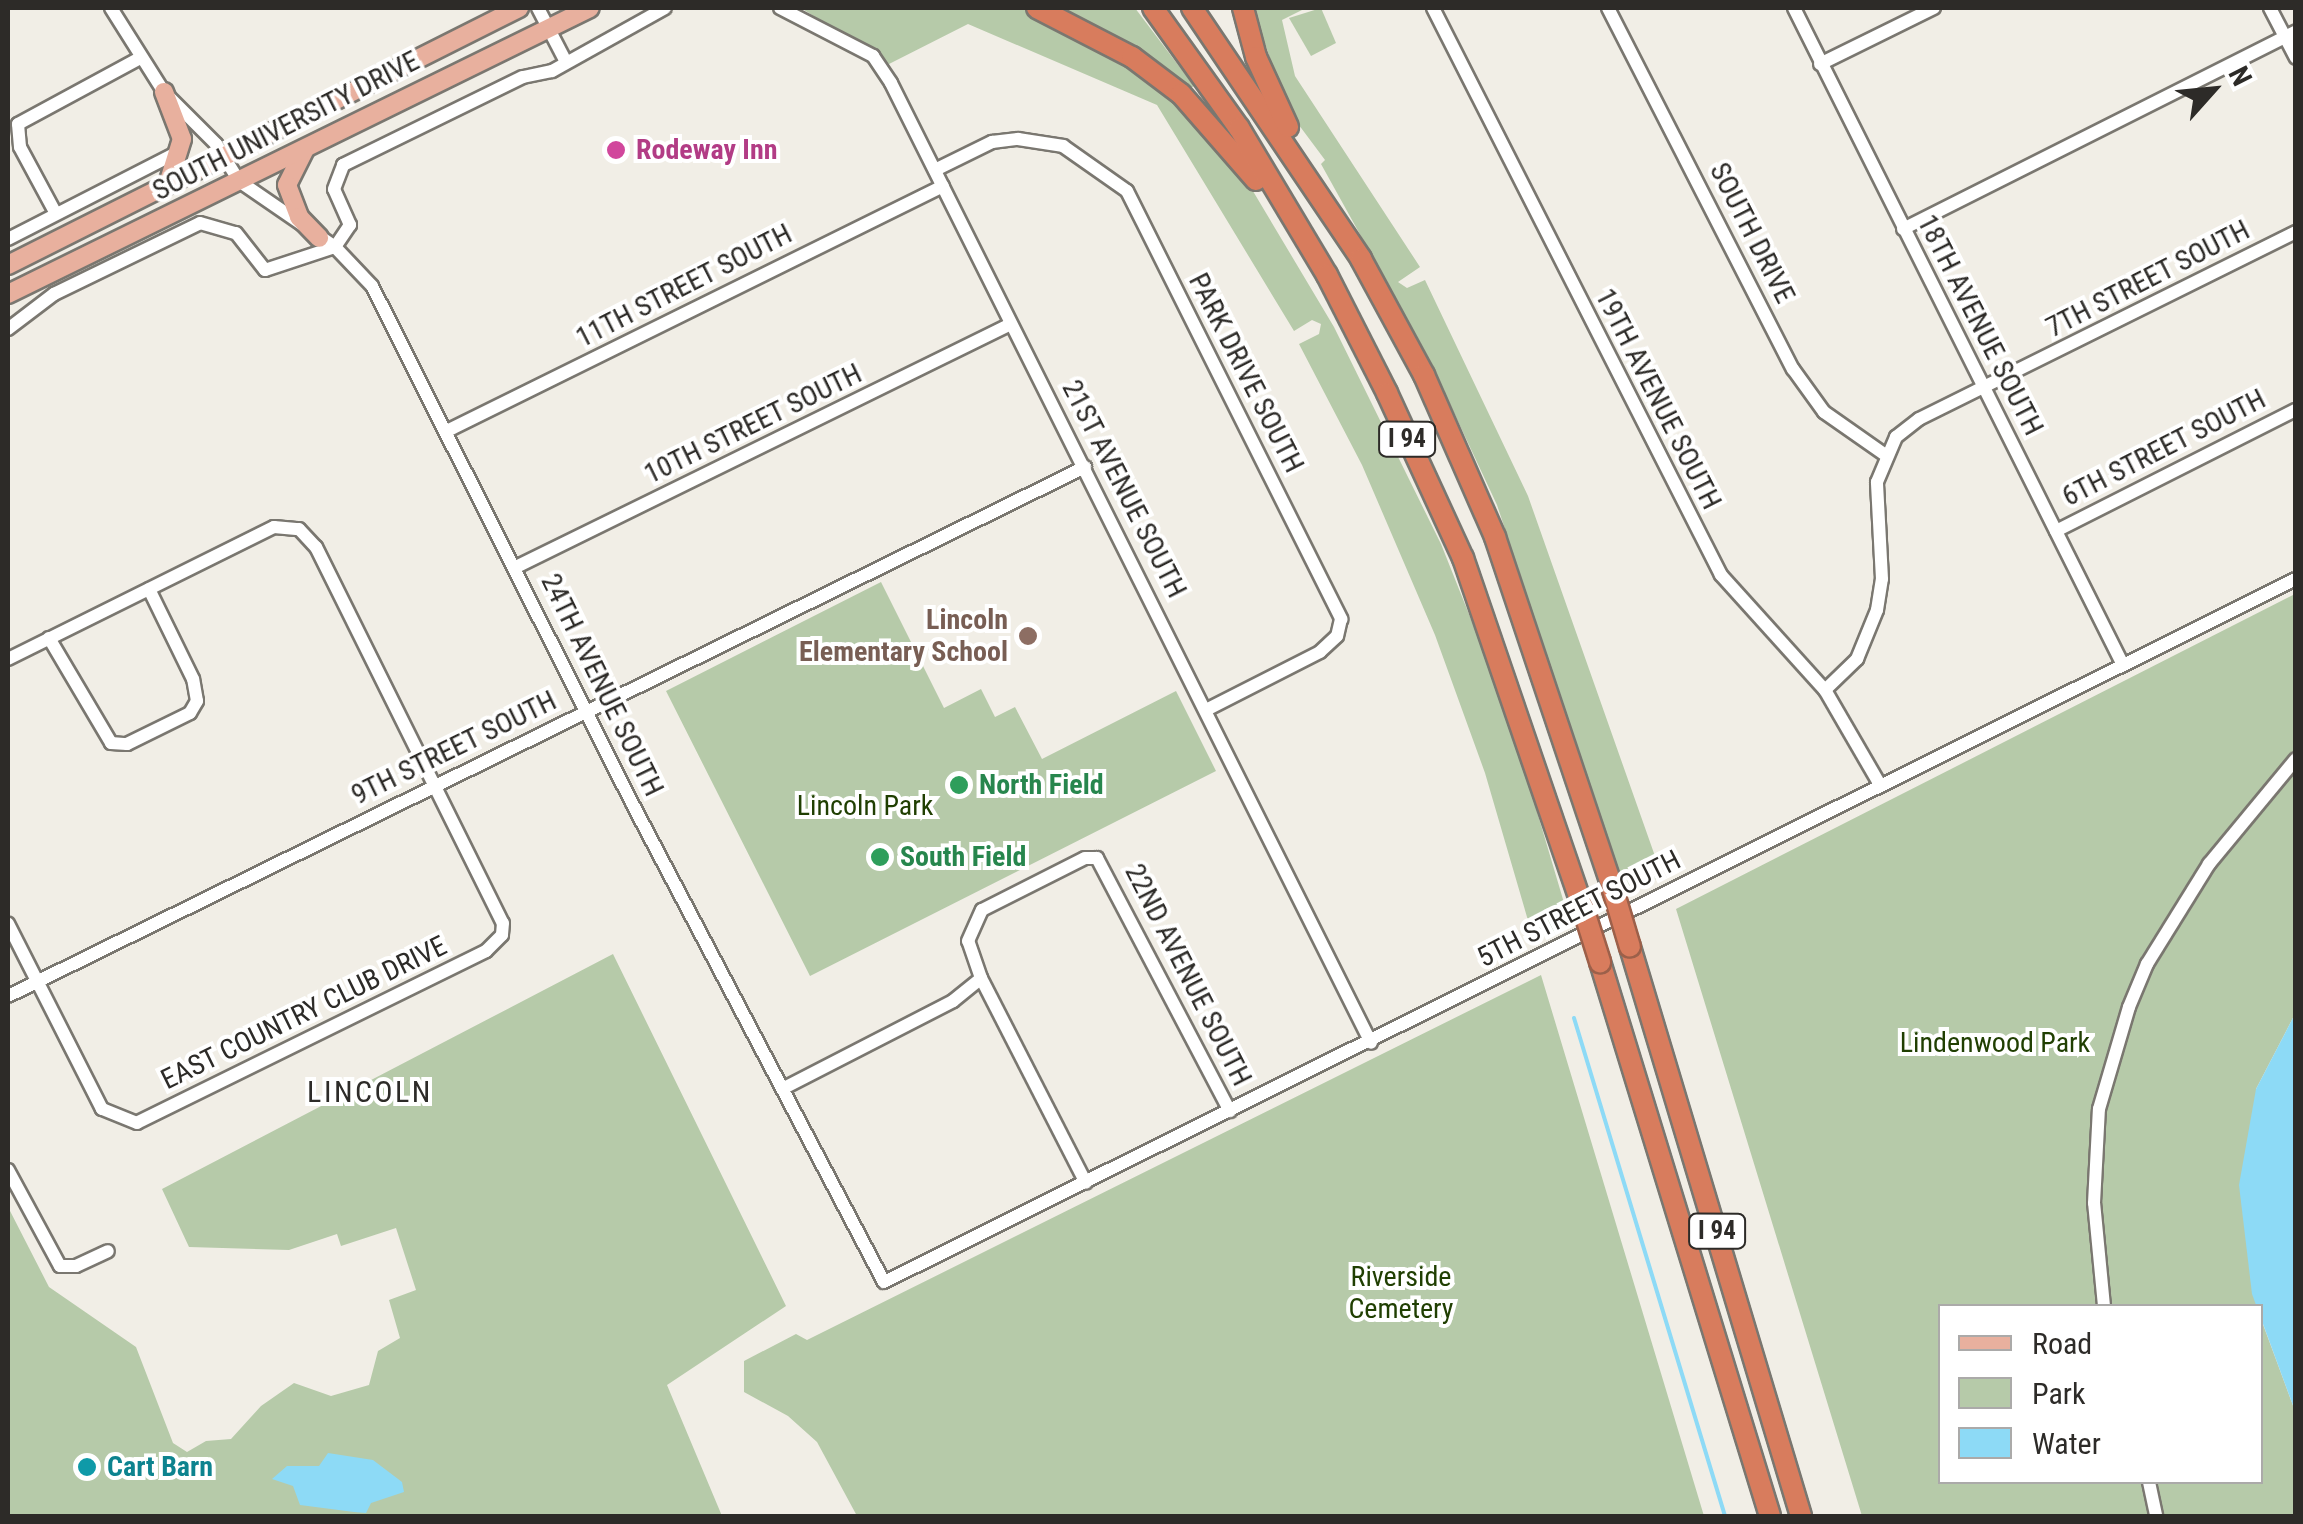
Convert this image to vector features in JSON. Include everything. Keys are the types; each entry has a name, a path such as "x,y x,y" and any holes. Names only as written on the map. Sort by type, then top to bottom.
{"highway":[{"path":"1037,8 1132,56 1181,94 1235,150 1349,319"},
{"name":"I 94","path":"1153,8 1239,128 1349,319 1463,558 1583,908 1770,1516"},
{"name":"I 94","path":"1192,8 1316,188 1424,375 1495,537 1630,947 1800,1516"},
{"path":"1244,8 1256,57 1316,188"}],"main road":[{"name":"SOUTH UNIVERSITY DRIVE","path":"8,265 520,8"},
{"name":"SOUTH UNIVERSITY DRIVE","path":"8,294 590,8"},
{"path":"164,92 180,151 168,184"},
{"path":"308,146 293,164 287,185 299,217 327,242"},
{"path":"8,277 74,244 82,228"}],"street":[{"name":"24TH AVENUE SOUTH","path":"111,8 164,92 224,156 239,181 327,242 372,286 884,1282"},
{"path":"538,8 566,62"},
{"path":"8,328 54,294 200,223 236,233 264,270 327,242 350,225 334,190 343,166 566,62 665,8"},
{"name":"21ST AVENUE SOUTH","path":"780,8 873,56 935,170 1208,709 1371,1043"},
{"name":"19TH AVENUE SOUTH","path":"1433,8 1721,575 1825,690 1880,785"},
{"name":"SOUTH DRIVE","path":"1608,8 1793,369 1824,412 1884,454"},
{"name":"18TH AVENUE SOUTH","path":"1794,8 2123,665"},
{"path":"1820,64 1934,8"},
{"path":"2270,8 2290,34 2296,58"},
{"path":"1903,229 2290,34"},
{"path":"55,212 20,147 18,124 140,58"},
{"name":"PARK DRIVE SOUTH","path":"935,170 992,142 1018,139 1063,146 1127,191 1341,619 1337,636 1320,652 1208,709"},
{"path":"8,239 180,151"},
{"name":"11TH STREET SOUTH","path":"447,431 943,186"},
{"name":"7TH STREET SOUTH","path":"1884,454 1919,419 2296,232"},
{"name":"10TH STREET SOUTH","path":"516,567 1012,324"},
{"name":"6TH STREET SOUTH","path":"2056,530 2296,410"},
{"path":"1825,690 1857,659 1878,610 1876,482 1884,454"},
{"name":"9TH STREET SOUTH","path":"8,996 1085,467"},
{"name":"EAST COUNTRY CLUB DRIVE","path":"8,924 102,1108 110,1117 137,1123 495,944 503,923 438,784 316,548 298,529 274,527 149,589"},
{"name":"5TH STREET SOUTH","path":"884,1282 2296,580"},
{"path":"8,659 49,638 149,589 194,678 197,700 190,713 127,744 111,742 49,638"},
{"path":"2104,1304 2094,1203 2099,1109 2129,1008 2147,964 2210,864 2296,758"},
{"name":"22ND AVENUE SOUTH","path":"982,978 968,941 982,910 1085,858 1100,862 1230,1111"},
{"path":"784,1088 954,1001 982,978 1086,1183"},
{"path":"8,1170 60,1266 76,1266 108,1251"},
{"path":"2149,1484 2156,1516"}],"green space":[{"path":"801,8 1024,8 1131,62 1229,151 1334,327 1441,544 1506,707 1570,923 1534,941 1485,773 1435,635 1362,465 1299,344 1319,334 1321,324 1312,320 1294,331 1157,105 968,24 889,64"},
{"path":"1055,8 1135,8 1194,86 1189,89"},
{"path":"1253,8 1306,8 1282,20 1295,76 1420,267 1398,282 1407,288 1425,280 1528,496 1662,876 1627,894 1497,505 1428,357 1321,164 1325,160 1287,109"},
{"path":"1321,8 1336,43 1311,56 1289,18"},
{"name":"Lincoln Park","path":"881,582 944,708 981,689 995,717 1015,707 1042,759 1176,691 1216,771 810,976 666,691"},
{"name":"Lindenwood Park","path":"2295,594 2295,1014 2256,1089 2257,1304 1938,1304 1938,1484 2263,1484 2263,1324 2295,1411 2295,1516 1862,1516 1676,909"},
{"path":"613,954 786,1306 667,1385 722,1516 8,1516 8,1207 49,1287 136,1347 173,1443 187,1452 206,1441 231,1439 261,1406 294,1383 331,1396 369,1385 378,1351 400,1338 389,1300 416,1290 396,1228 341,1246 337,1234 289,1250 189,1247 162,1189"},
{"name":"Riverside Cemetery","path":"1541,975 1704,1516 857,1516 817,1442 788,1416 744,1392 744,1361 796,1334 807,1340"}],"water":[{"path":"2295,1014 2295,1411 2263,1324 2263,1304 2256,1304 2252,1294 2239,1185 2256,1089"},
{"path":"328,1453 373,1460 402,1482 404,1492 371,1503 366,1513 354,1512 300,1505 293,1486 272,1479 287,1466 319,1466"}],"waterway":[{"path":"1574,1018 1725,1516"}],"place":[{"name":"Rodeway Inn","path":"616,150"},
{"name":"Lincoln Elementary School","path":"1028,636"},
{"name":"North Field","path":"959,785"},
{"name":"South Field","path":"880,857"},
{"name":"Cart Barn","path":"87,1467"}],"district":[{"name":"LINCOLN","path":"370,1092"}]}
